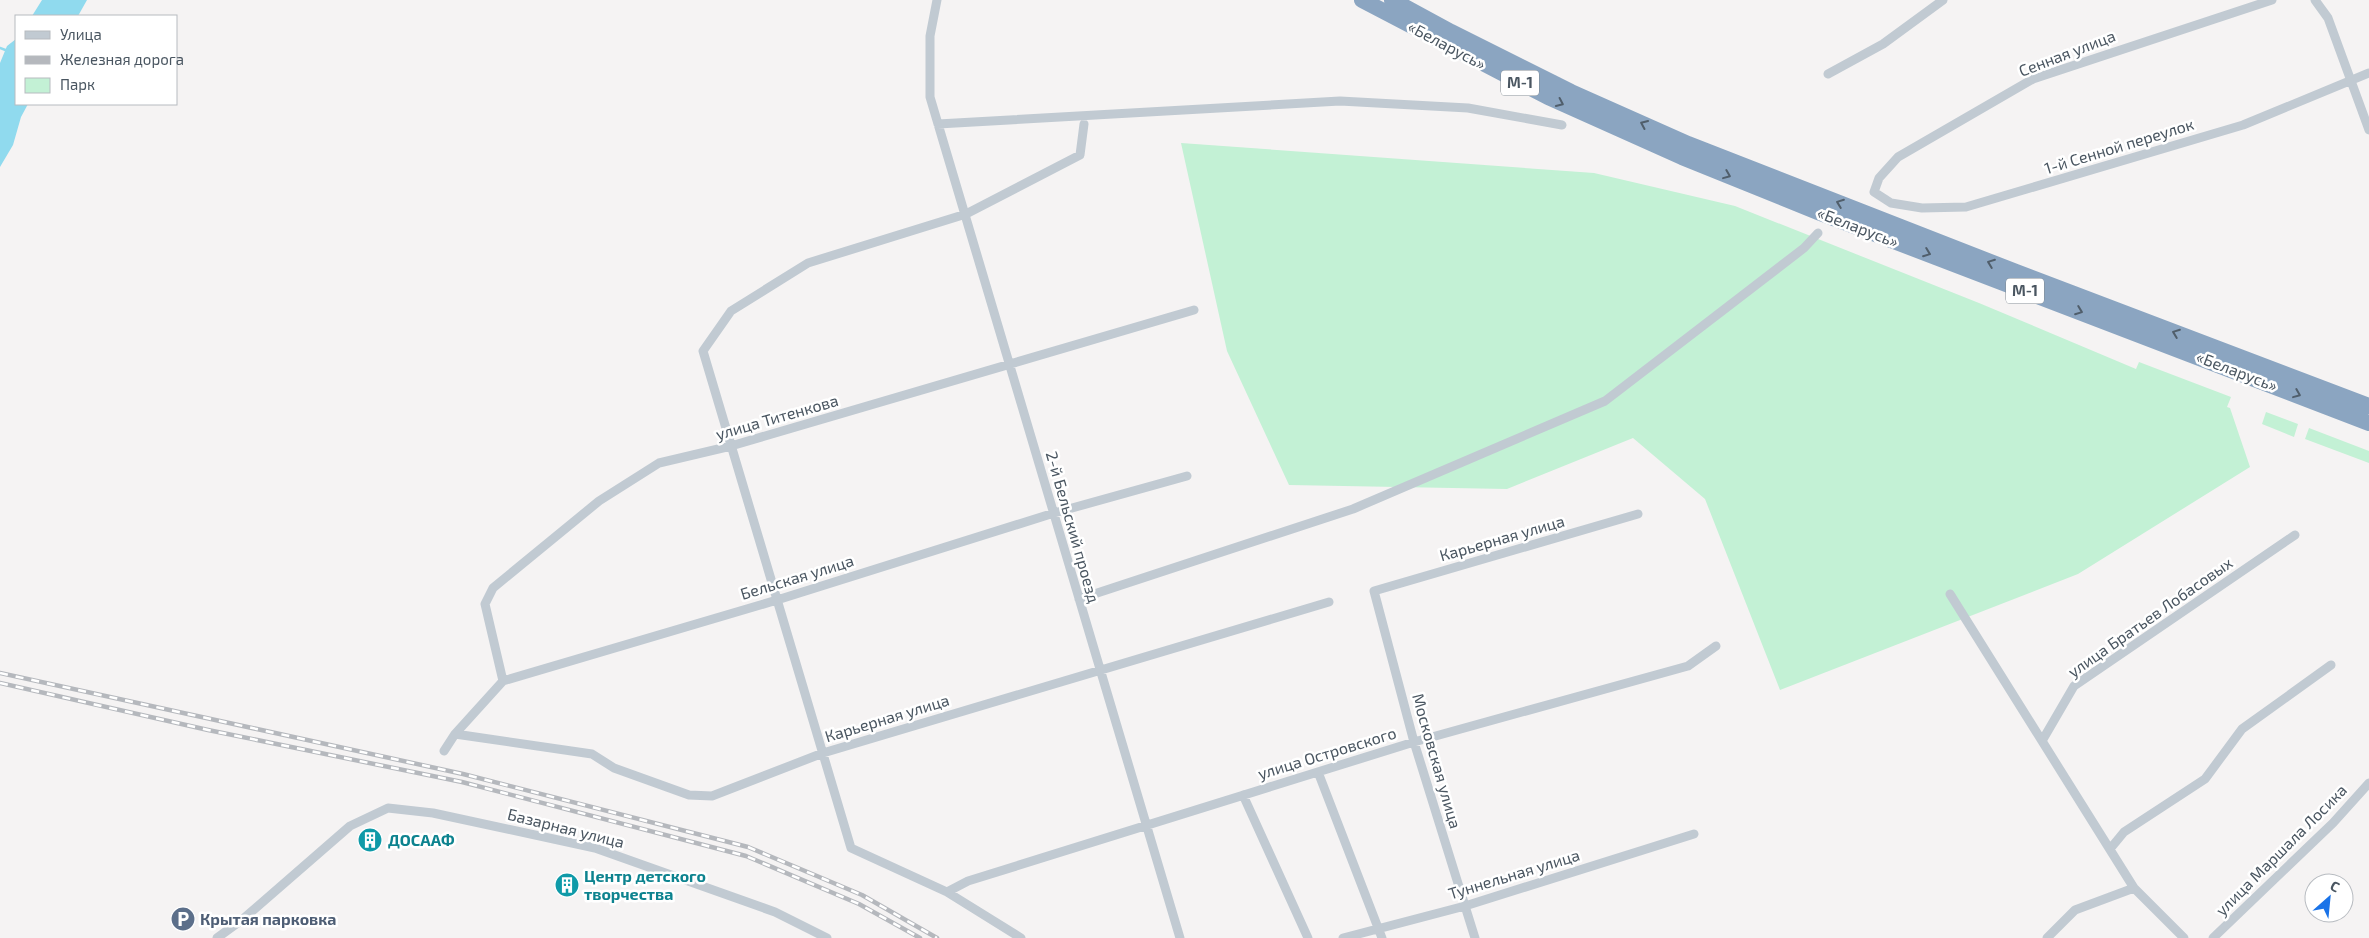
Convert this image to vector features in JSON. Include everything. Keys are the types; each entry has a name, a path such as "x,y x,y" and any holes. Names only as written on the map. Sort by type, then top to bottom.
{"highway":[{"name":"«Беларусь»","path":"1362,0 1548,97 1682,157 1818,212 2369,423"},
{"name":"«Беларусь»","path":"1392,0 1571,92 1688,144 2016,272 2369,406"}],"street":[{"name":"2-й Бельский проезд","path":"937,0 931,29 928,67 930,97 1180,938"},
{"path":"1828,74 1883,44 1943,0"},
{"name":"Сенная улица","path":"1874,192 1878,178 1898,157 2033,78 2272,0"},
{"path":"2315,0 2328,18 2369,130"},
{"name":"1-й Сенной переулок","path":"1874,192 1892,204 1922,208 1966,207 2243,125 2353,82 2369,73"},
{"path":"938,124 1340,101 1468,108 1562,125"},
{"path":"1021,938 947,892 851,848 703,351 731,311 808,263 966,214 1080,155 1084,124"},
{"path":"1079,599 1353,509 1605,401 1804,248 1818,233"},
{"name":"улица Титенкова","path":"503,681 485,604 493,588 599,501 659,464 731,446 1194,310"},
{"name":"Бельская улица","path":"503,681 777,600 1054,513 1187,476"},
{"name":"Карьерная улица","path":"1374,591 1638,514"},
{"name":"улица Братьев Лобасовых","path":"2042,741 2074,686 2295,535"},
{"name":"Московская улица","path":"1374,591 1414,742 1475,938"},
{"path":"1950,594 2134,888 2184,938"},
{"name":"Карьерная улица","path":"455,734 592,754 614,768 689,795 712,796 823,753 1329,602"},
{"name":"улица Островского","path":"947,892 968,881 1414,742 1688,666 1716,646"},
{"path":"2110,849 2124,832 2206,778 2242,729 2331,665"},
{"path":"444,751 455,734 503,681"},
{"path":"1318,772 1382,938"},
{"name":"улица Маршала Лосика","path":"2212,938 2333,823 2369,783"},
{"path":"1243,796 1308,938"},
{"name":"Базарная улица","path":"217,938 243,919 350,826 388,808 433,812 595,848 775,912 827,938"},
{"name":"Туннельная улица","path":"1343,938 1465,906 1694,834"},
{"path":"2047,938 2076,910 2134,888"}],"green space":[{"path":"1181,143 1594,173 1735,206 1979,303 2136,369 2139,362 2231,397 2227,407 2230,408 2250,467 2078,574 1780,690 1705,499 1633,438 1507,489 1289,485 1227,351"},
{"path":"2266,412 2298,424 2294,437 2262,424"},
{"path":"2309,428 2369,451 2369,463 2305,439"}],"water":[{"path":"42,0 87,0 79,15 33,15"},
{"path":"15,40 15,105 27,105 21,117 13,145 0,167 0,63 7,46"}],"waterway":[{"path":"0,48 8,51"}],"railway":[{"path":"0,673 463,774 748,847 862,895 937,938"},
{"path":"0,683 208,730 462,782 746,856 859,904 920,938"}],"place":[{"name":"ДОСААФ","path":"370,840"},
{"name":"Центр детского творчества","path":"567,885"},
{"name":"Крытая парковка","path":"183,919"}]}
